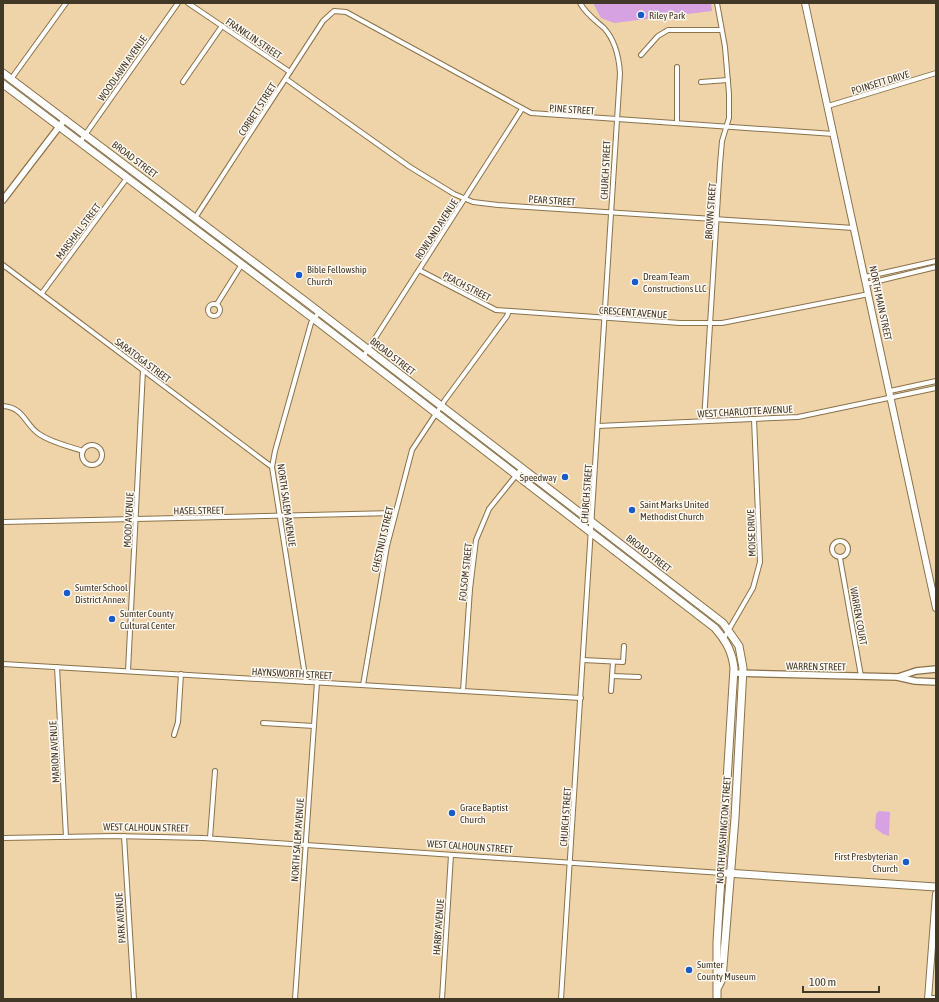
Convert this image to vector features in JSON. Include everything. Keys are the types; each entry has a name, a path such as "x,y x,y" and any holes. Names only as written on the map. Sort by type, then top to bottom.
{"main road":[{"name":"NORTH MAIN STREET","path":"805,3 936,608"},
{"name":"BROAD STREET","path":"3,73 368,349 719,620 736,641 741,653 743,674"},
{"name":"BROAD STREET","path":"3,84 314,319 715,628 724,638 731,651 734,673"},
{"name":"NORTH WASHINGTON STREET","path":"717,999 717,942 734,673"},
{"name":"NORTH WASHINGTON STREET","path":"718,987 722,979 743,674"},
{"name":"WEST CALHOUN STREET","path":"722,873 936,887"},
{"path":"928,998 936,894"}],"street":[{"path":"11,79 66,3"},
{"name":"WOODLAWN AVENUE","path":"80,142 178,3"},
{"name":"FRANKLIN STREET","path":"188,3 290,72"},
{"name":"CHURCH STREET","path":"561,999 620,73 617,53 612,39 606,30 587,14 580,3"},
{"name":"BROWN STREET","path":"704,421 722,140 729,118 728,80 717,3"},
{"name":"PINE STREET","path":"334,11 346,12 522,109 537,114 834,134"},
{"name":"CORBETT STREET","path":"195,218 323,21 334,11"},
{"path":"183,82 222,26"},
{"path":"641,55 658,36 668,30 722,30"},
{"path":"677,67 677,123"},
{"name":"POINSETT DRIVE","path":"828,106 936,73"},
{"name":"PEAR STREET","path":"286,79 428,178 465,199 498,205 854,228"},
{"path":"701,82 728,80"},
{"name":"ROWLAND AVENUE","path":"363,357 522,109"},
{"path":"3,200 65,119"},
{"name":"MARSHALL STREET","path":"42,293 127,178"},
{"path":"866,280 936,261"},
{"path":"217,304 242,264"},
{"name":"SARATOGA STREET","path":"3,265 272,467"},
{"path":"866,280 936,267"},
{"name":"PEACH STREET","path":"419,270 485,305 496,310 509,311"},
{"name":"CRESCENT AVENUE","path":"509,311 710,324 869,294"},
{"path":"441,406 507,316 509,311"},
{"name":"NORTH SALEM AVENUE","path":"306,682 272,467 275,451 305,343 314,319 319,312"},
{"name":"MOOD AVENUE","path":"128,671 143,370"},
{"path":"890,391 936,381"},
{"name":"WEST CHARLOTTE AVENUE","path":"598,426 810,415 936,388"},
{"path":"3,406 21,413 34,430 42,436 83,451"},
{"name":"CHESTNUT STREET","path":"363,685 383,568 395,513 412,450 441,406"},
{"name":"MOISE DRIVE","path":"724,638 753,588 760,562 754,419"},
{"path":"89,446 96,446 101,451 101,458 97,463 90,464 84,461 83,451 89,446"},
{"name":"FOLSOM STREET","path":"463,691 470,589 476,540 489,509 522,468"},
{"name":"HASEL STREET","path":"3,522 395,513"},
{"name":"WARREN COURT","path":"841,541 845,542 849,548 846,555 840,558 835,556 832,550 834,543 841,541"},
{"name":"WARREN COURT","path":"840,558 861,676"},
{"path":"583,660 623,662 624,646"},
{"path":"611,691 612,662"},
{"name":"HAYNSWORTH STREET","path":"3,664 581,698"},
{"name":"MARION AVENUE","path":"57,667 66,837"},
{"name":"WARREN STREET","path":"897,677 936,669"},
{"name":"WARREN STREET","path":"734,673 897,677 915,681 936,682"},
{"path":"174,735 178,722 180,674"},
{"path":"612,676 639,677"},
{"name":"NORTH SALEM AVENUE","path":"294,999 317,682"},
{"path":"263,723 314,726"},
{"path":"210,838 215,771"},
{"name":"WEST CALHOUN STREET","path":"3,838 124,836 210,838 305,846 722,873"},
{"name":"PARK AVENUE","path":"124,836 134,999"},
{"name":"HARBY AVENUE","path":"442,999 451,855"},
{"path":"928,998 936,998"}],"shaded area":[{"name":"Riley Park","path":"593,3 711,3 712,11 614,23 601,18"},
{"path":"879,811 890,812 889,836 883,834 875,828 876,814"}],"place":[{"name":"Riley Park","path":"641,15"},
{"name":"Bible Fellowship Church","path":"299,275"},
{"name":"Dream Team Constructions LLC","path":"635,282"},
{"name":"Speedway","path":"565,477"},
{"name":"Saint Marks United Methodist Church","path":"632,510"},
{"name":"Sumter School District Annex","path":"67,593"},
{"name":"Sumter County Cultural Center","path":"112,619"},
{"name":"Grace Baptist Church","path":"452,813"},
{"name":"First Presbyterian Church","path":"906,862"},
{"name":"Sumter County Museum","path":"689,970"}]}
